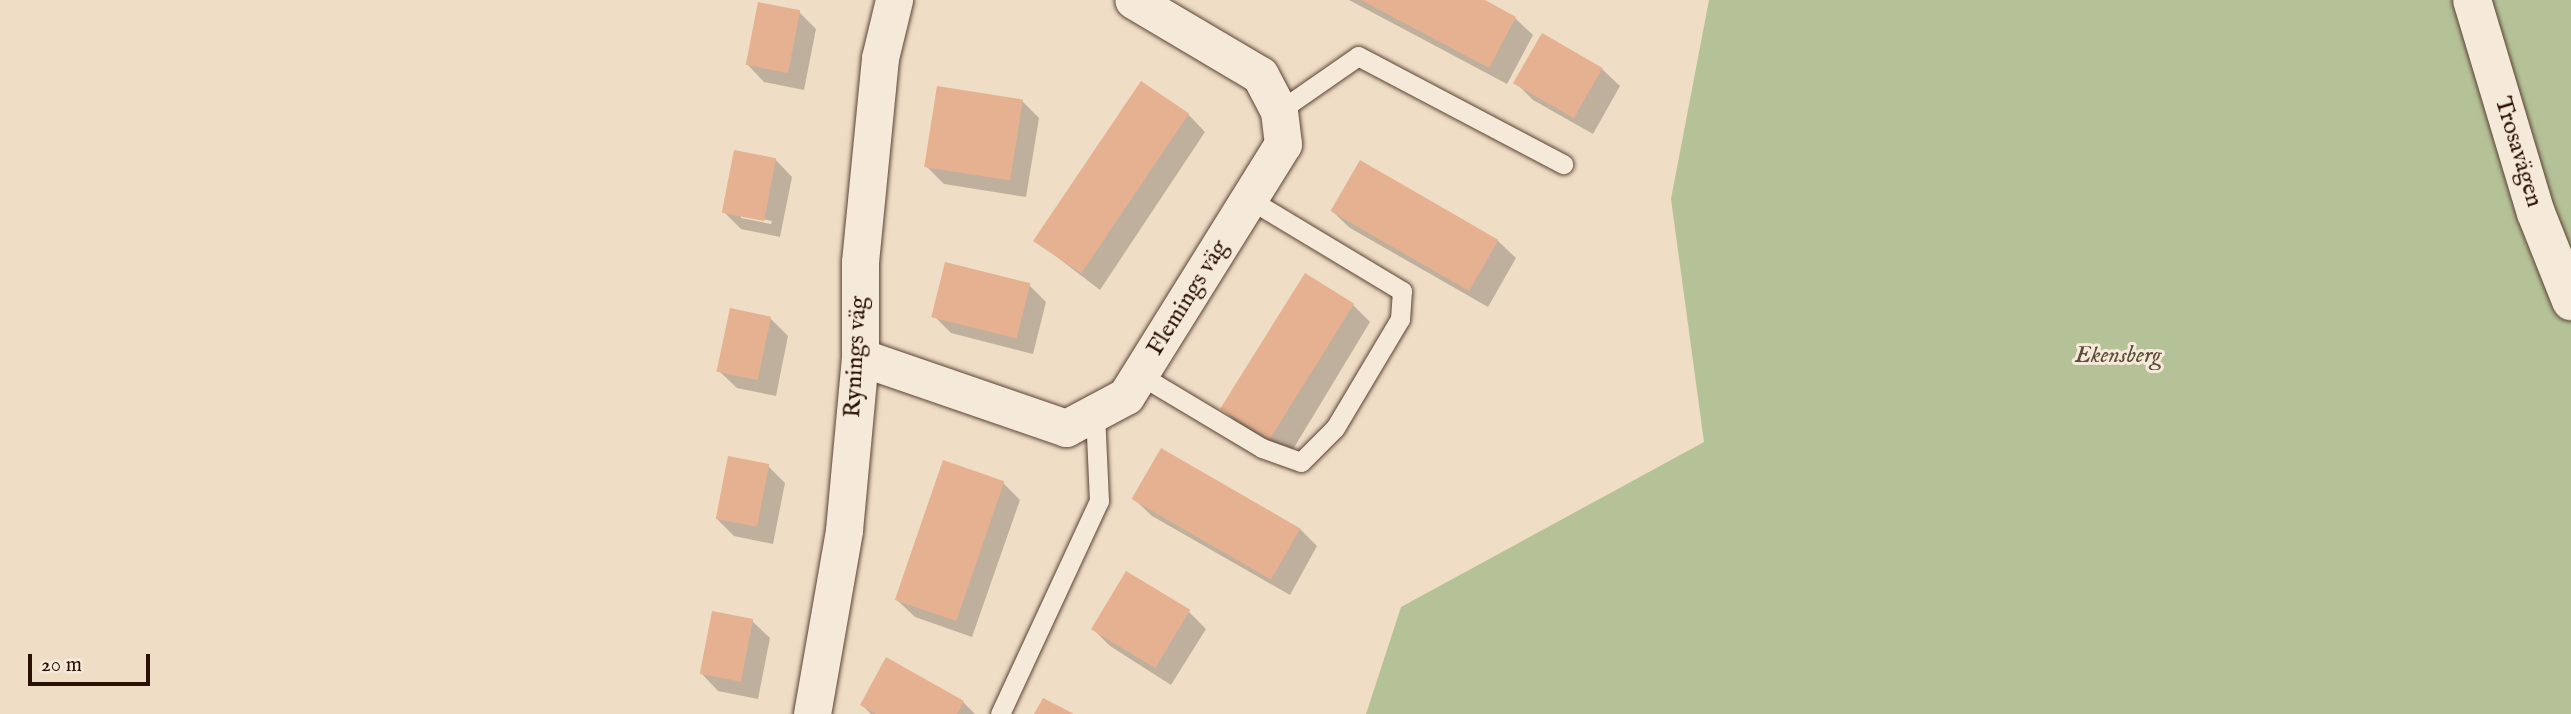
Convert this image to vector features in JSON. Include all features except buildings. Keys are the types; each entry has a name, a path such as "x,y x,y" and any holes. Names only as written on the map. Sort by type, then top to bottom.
{"main road":[{"name":"Trosavägen","path":"2472,0 2536,213 2571,301"}],"street":[{"name":"Rynings väg","path":"812,714 844,530 860,357 861,248 880,58 894,0"},
{"name":"Flemings väg","path":"860,357 1066,428 1126,396 1283,144 1279,111 1261,75 1133,0"}],"lane":[{"path":"1279,111 1358,56 1563,164"},
{"path":"1140,375 1262,448 1301,462 1335,428 1400,318 1402,291 1249,199"},
{"path":"1000,714 1099,501 1095,412"}],"green space":[{"name":"Ekensberg","path":"1709,0 2571,0 2571,714 1366,714 1401,607 1704,442 1671,199"}]}
